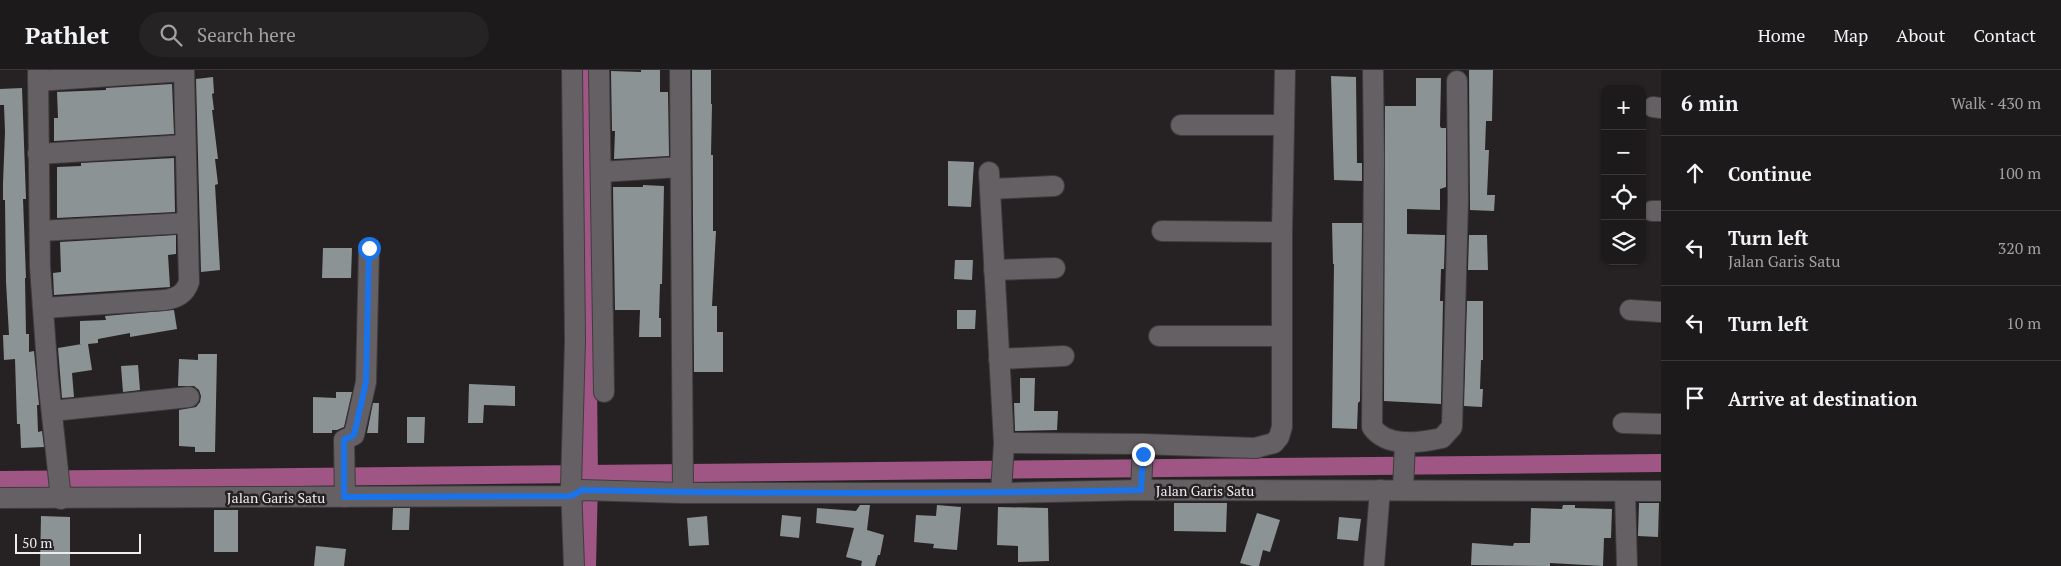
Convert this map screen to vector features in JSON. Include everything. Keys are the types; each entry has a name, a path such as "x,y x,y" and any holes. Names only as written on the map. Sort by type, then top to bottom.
{"street":[{"path":"44,308 165,300 182,294 187,288 189,282 184,70 38,76 40,267 48,378 60,493"},
{"path":"572,70 575,340 572,457 580,490 574,566"},
{"path":"599,70 603,220 604,392"},
{"path":"680,70 683,487"},
{"path":"1004,449 1255,448 1274,442 1279,437 1282,427 1282,232 1286,70"},
{"path":"1373,72 1372,427 1381,437 1405,449 1442,438 1452,427 1458,200 1457,81"},
{"path":"1181,125 1284,125"},
{"path":"38,154 185,145"},
{"path":"601,172 680,167"},
{"path":"1001,488 1004,449 989,180 1054,186"},
{"path":"40,231 187,223"},
{"path":"1162,231 1282,232"},
{"path":"344,497 344,440 354,435 366,382 369,248"},
{"path":"994,270 1055,268"},
{"path":"1630,310 1661,312"},
{"path":"1159,336 1281,336"},
{"path":"1000,360 1064,356"},
{"path":"52,411 189,397"},
{"path":"1622,423 1661,424"},
{"path":"1142,486 1143,449"},
{"path":"1403,486 1405,449"},
{"name":"Jalan Garis Satu","path":"0,498 60,493 344,497 683,487 1001,488 1142,486 1380,490 1403,486 1661,491"},
{"path":"1374,566 1380,490"},
{"path":"1626,491 1627,566"}],"building":[{"path":"641,70 660,70 660,92 668,92 669,156 614,159 615,131 612,131 611,71 641,72"},
{"path":"692,70 711,70 713,231 716,231 712,306 717,306 717,332 723,332 723,372 694,372"},
{"path":"1469,70 1493,70 1492,121 1486,121 1485,150 1489,150 1487,195 1495,195 1494,211 1470,210"},
{"path":"1331,76 1356,77 1357,163 1362,163 1362,181 1334,180"},
{"path":"213,77 214,93 212,94 214,110 212,110 218,159 215,159 218,184 215,185 220,270 201,272 196,79"},
{"path":"1416,78 1441,78 1440,126 1441,128 1446,128 1446,187 1440,189 1440,210 1407,209 1407,234 1445,235 1444,269 1441,269 1440,301 1443,301 1441,404 1384,401 1385,106 1416,106"},
{"path":"172,84 174,134 54,141 54,118 58,118 57,92"},
{"path":"22,88 26,199 23,199 26,334 29,334 29,352 34,351 39,405 37,405 38,432 42,431 44,447 21,448 20,424 17,424 15,359 4,360 3,335 9,335 5,200 3,200 5,132 4,105 0,105 0,89"},
{"path":"174,158 175,212 57,218 57,167 81,166 81,163"},
{"path":"948,161 974,162 971,207 948,206"},
{"path":"643,185 664,186 662,284 660,284 659,318 661,318 661,337 639,337 640,310 615,310 613,187 643,187"},
{"path":"1332,223 1362,223 1360,401 1358,403 1357,429 1332,428 1334,264"},
{"path":"176,235 176,254 168,255 170,287 54,295 53,273 61,272 60,242"},
{"path":"1469,235 1487,235 1488,270 1468,270"},
{"path":"323,248 352,248 351,278 322,278"},
{"path":"955,260 973,260 972,280 954,279"},
{"path":"1467,301 1483,301 1483,360 1481,360 1480,389 1483,389 1482,407 1464,406"},
{"path":"174,310 177,329 130,337 130,333 98,339 98,343 88,344 92,370 72,373 74,397 62,398 58,348 82,344 80,344 80,321 106,320 105,316"},
{"path":"957,310 976,310 975,329 957,329"},
{"path":"198,354 217,354 215,452 195,452 195,447 179,446 179,410 196,407 200,402 201,396 199,390 194,386 178,386 179,359 198,360"},
{"path":"138,365 140,390 123,392 121,366"},
{"path":"1020,378 1035,378 1034,411 1058,411 1057,430 1015,431 1014,403 1020,403"},
{"path":"469,384 515,386 515,406 484,405 483,423 468,423"},
{"path":"336,392 352,392 344,427 332,430 332,433 313,433 313,397 336,398"},
{"path":"373,403 379,403 378,433 367,433"},
{"path":"407,417 425,417 424,443 407,443"},
{"path":"1174,503 1227,503 1226,532 1174,531"},
{"path":"1639,503 1659,503 1658,537 1638,536"},
{"path":"860,505 870,505 867,530 884,535 880,555 878,555 875,566 861,566 862,561 846,557 854,528 816,523 817,508 856,511"},
{"path":"937,505 961,507 957,550 933,548 934,544 914,542 916,515 936,516"},
{"path":"1563,505 1575,505 1575,508 1612,509 1611,538 1604,538 1603,566 1550,563 1550,566 1471,565 1472,543 1513,546 1514,543 1530,543 1531,508 1562,509"},
{"path":"998,507 1048,508 1049,561 1018,562 1018,546 997,545"},
{"path":"393,508 410,508 409,530 392,530"},
{"path":"214,510 238,510 238,552 214,552"},
{"path":"1257,513 1280,520 1270,552 1263,550 1259,566 1252,566 1240,563"},
{"path":"782,515 801,517 799,538 780,536"},
{"path":"41,516 70,517 70,566 40,566"},
{"path":"707,516 709,545 689,546 687,518"},
{"path":"1339,517 1361,519 1358,541 1337,539"},
{"path":"316,546 346,549 344,566 314,566"}],"waterway":[{"path":"585,70 589,481 587,566"},
{"path":"0,480 1661,463"}],"route":[{"path":"369,248 366,382 354,435 344,440 344,497 571,496 582,490 683,493 1000,493 1141,490 1143,454"}]}
